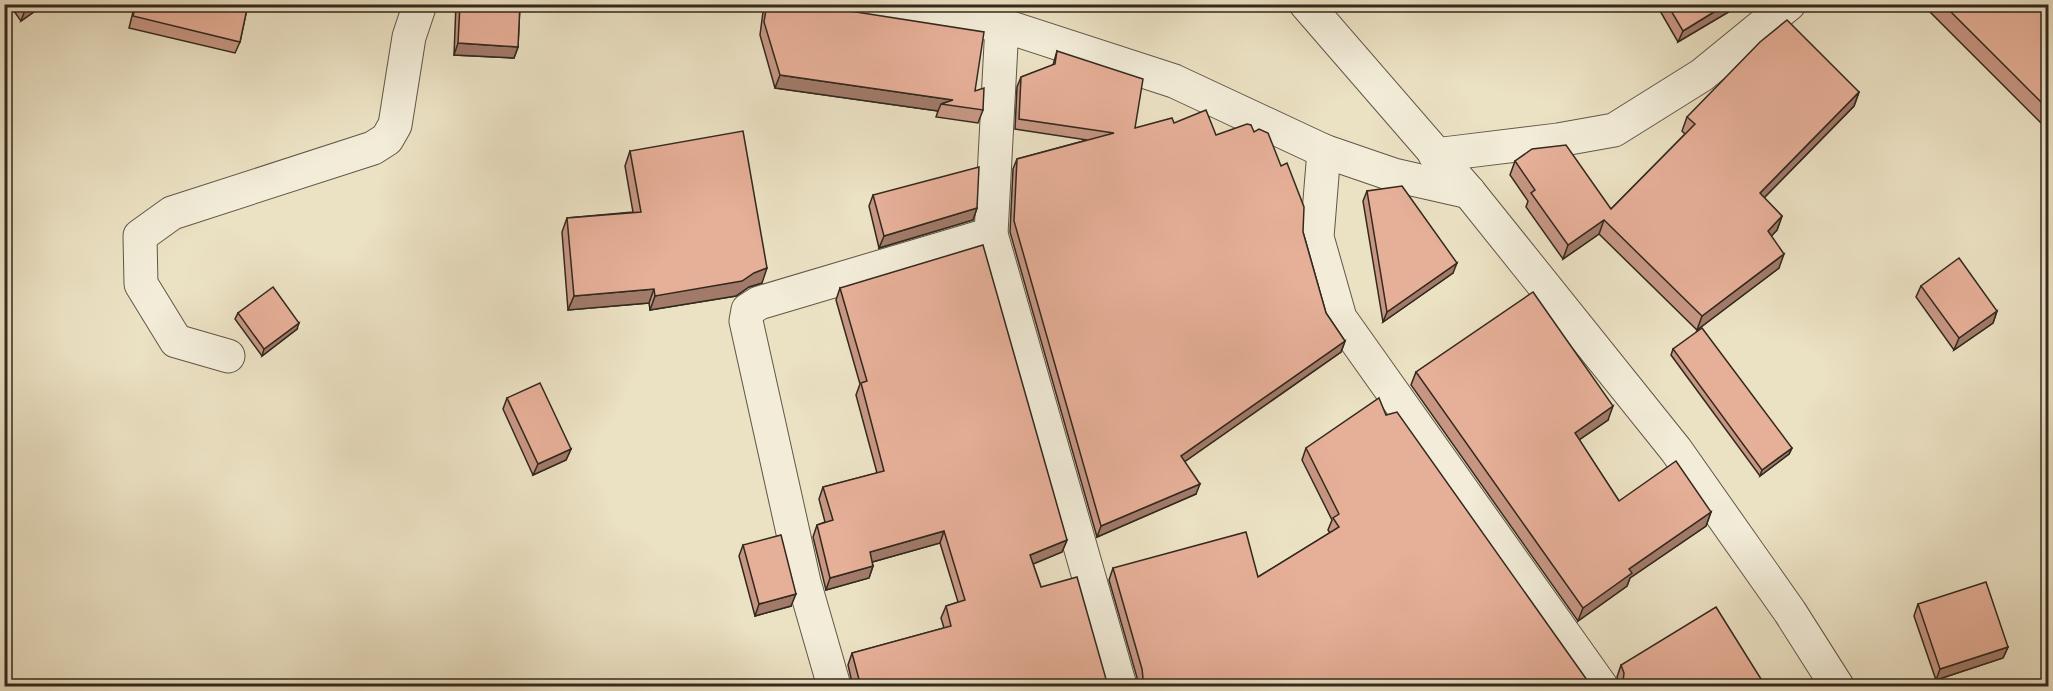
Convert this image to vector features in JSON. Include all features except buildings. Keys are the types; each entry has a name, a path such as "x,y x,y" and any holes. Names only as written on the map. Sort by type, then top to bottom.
{"street":[{"path":"228,356 176,341 141,284 140,236 172,213 373,148 387,139 395,125 409,37 420,4"},
{"path":"835,4 1002,25 1174,81 1324,151 1394,176 1469,192"},
{"path":"1306,4 1469,192 1676,450 1790,612 1825,684"},
{"path":"1435,155 1558,140 1614,130 1702,75 1788,4"},
{"path":"1002,25 991,234 1120,687"},
{"path":"1324,151 1317,237 1340,318 1601,687"},
{"path":"834,687 804,582 746,321 748,310 759,303 991,234"}]}
